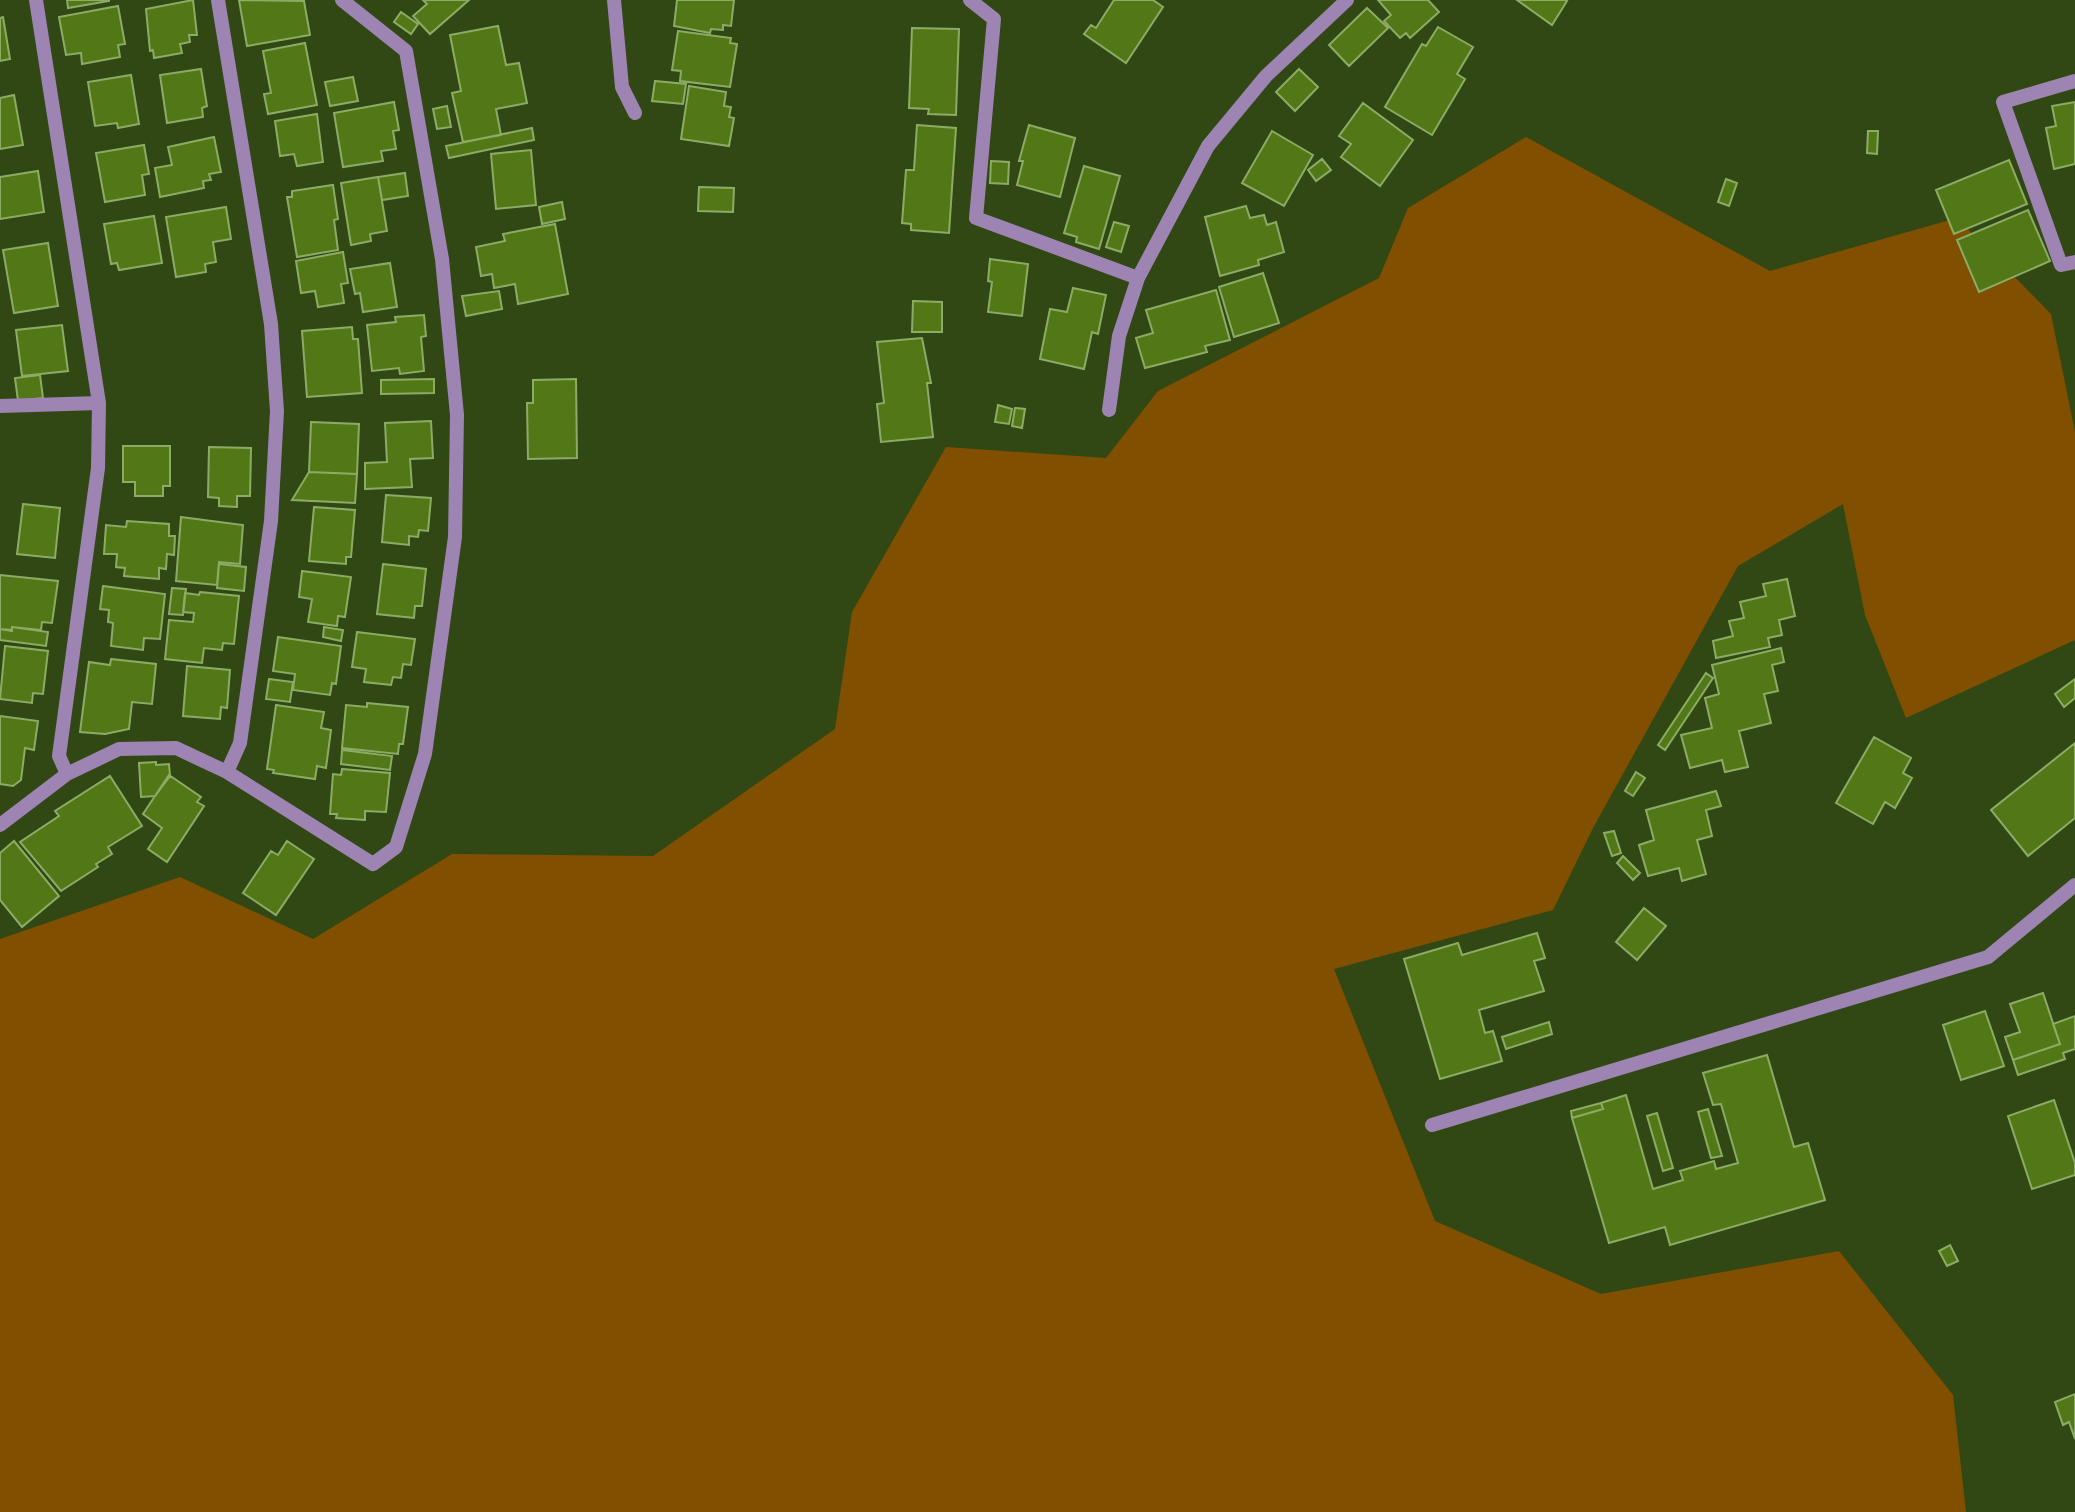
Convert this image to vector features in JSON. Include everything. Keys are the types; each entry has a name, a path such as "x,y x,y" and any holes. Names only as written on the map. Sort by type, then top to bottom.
{"street":[{"path":"36,0 99,403 98,468 59,756 67,774"},
{"path":"218,0 271,324 277,411 271,521 240,743 227,772"},
{"path":"0,825 67,774 119,749 176,748 227,772 373,864 396,847 425,754 455,537 457,415 442,259 406,51 342,0"},
{"path":"614,0 622,87 635,113"},
{"path":"970,0 994,19 976,218 1138,278"},
{"path":"1109,410 1119,336 1138,278 1208,146 1266,76 1347,0"},
{"path":"2075,81 2003,102 2061,265 2075,262"},
{"path":"0,406 99,403"},
{"path":"1432,1125 1988,957 2075,885"}],"shaded area":[{"path":"1526,137 1770,271 1957,218 2051,314 2075,432 2075,640 1906,718 1865,615 1843,504 1738,566 1593,828 1553,910 1334,969 1435,1221 1601,1294 1839,1251 1953,1395 1966,1512 0,1512 0,939 180,877 313,939 452,854 653,856 835,729 852,612 946,447 1106,458 1158,391 1379,278 1408,208"}],"building":[{"path":"67,0 109,0 109,1 68,8"},
{"path":"193,0 197,35 189,35 190,42 180,44 182,53 154,58 153,50 150,51 146,9"},
{"path":"239,0 304,1 310,35 247,46"},
{"path":"423,0 469,0 430,34 413,16 427,4"},
{"path":"677,0 734,0 731,26 723,25 723,30 711,29 710,33 674,26"},
{"path":"1114,0 1153,0 1163,7 1126,63 1084,34 1091,25 1096,28"},
{"path":"1378,0 1428,0 1439,12 1410,38 1406,33 1400,38 1384,21 1391,15"},
{"path":"1517,0 1565,0 1567,1 1552,25"},
{"path":"118,6 125,44 118,45 120,57 82,64 81,53 66,55 59,17"},
{"path":"1367,8 1388,28 1349,66 1329,45"},
{"path":"401,12 418,24 411,34 394,22"},
{"path":"3,17 10,59 0,61 0,18"},
{"path":"498,26 506,65 519,63 527,103 496,109 501,135 463,142 452,93 461,91 450,35"},
{"path":"1438,27 1473,47 1457,74 1465,79 1432,135 1385,107 1422,44 1426,46"},
{"path":"912,28 959,29 956,115 928,114 929,109 909,108"},
{"path":"678,31 731,38 730,43 737,44 730,87 680,81 681,71 672,70"},
{"path":"305,43 317,105 268,114 264,94 271,93 263,51"},
{"path":"201,69 207,106 202,108 203,117 167,123 160,75"},
{"path":"1299,69 1318,87 1295,111 1276,92"},
{"path":"131,75 139,124 118,128 117,123 95,126 88,82"},
{"path":"353,77 358,101 330,106 325,82"},
{"path":"655,81 686,84 683,104 652,101"},
{"path":"689,86 726,92 724,106 731,107 729,117 734,118 729,146 681,139"},
{"path":"14,95 23,145 0,149 0,98"},
{"path":"394,102 399,130 393,131 396,149 381,151 383,161 343,167 334,113"},
{"path":"2075,102 2075,164 2054,169 2046,128 2056,126 2052,106"},
{"path":"1363,103 1413,140 1380,186 1341,157 1351,144 1339,136"},
{"path":"447,106 451,127 437,129 433,109"},
{"path":"317,114 323,162 297,166 294,154 280,156 275,121"},
{"path":"917,125 956,128 949,233 911,230 911,224 902,223 906,170 914,170"},
{"path":"1029,125 1075,138 1060,197 1017,185 1023,161 1019,161"},
{"path":"532,128 534,140 449,158 446,146"},
{"path":"1272,131 1313,155 1284,206 1242,183"},
{"path":"1868,131 1878,131 1877,154 1867,153"},
{"path":"214,137 221,172 209,174 211,180 203,181 204,188 160,197 155,168 172,165 168,147"},
{"path":"144,145 149,174 142,175 145,195 105,202 96,153"},
{"path":"531,150 536,205 496,209 491,154"},
{"path":"1322,159 1331,170 1316,181 1308,170"},
{"path":"2009,160 2027,204 1954,234 1936,190"},
{"path":"991,161 1009,162 1008,184 990,183"},
{"path":"1084,166 1120,176 1099,249 1076,242 1077,237 1064,233"},
{"path":"38,171 44,212 0,219 0,177"},
{"path":"405,173 408,196 382,200 378,177"},
{"path":"378,177 387,231 370,234 371,241 351,245 341,183"},
{"path":"1726,179 1737,183 1729,206 1718,202"},
{"path":"333,185 338,250 297,257 287,197 292,197 292,191"},
{"path":"699,187 734,188 733,212 698,211"},
{"path":"562,202 565,219 542,224 539,207"},
{"path":"1246,206 1250,218 1264,215 1267,225 1276,222 1284,252 1258,260 1259,265 1220,276 1205,217"},
{"path":"226,207 231,239 213,242 216,262 205,264 206,272 176,277 166,217"},
{"path":"2028,210 2050,261 1979,292 1957,240"},
{"path":"154,216 162,263 119,270 117,263 111,264 104,224"},
{"path":"1114,222 1129,226 1121,252 1106,247"},
{"path":"555,224 568,294 518,304 515,284 494,288 492,274 481,276 476,247 505,241 503,234"},
{"path":"48,243 58,306 14,313 3,250"},
{"path":"343,252 348,283 341,284 344,303 318,307 315,291 301,293 296,261"},
{"path":"990,259 1028,264 1022,316 988,312 992,282 988,281"},
{"path":"390,263 397,307 363,312 360,293 355,294 350,269"},
{"path":"1263,273 1279,323 1234,337 1219,287"},
{"path":"1073,288 1106,295 1098,334 1092,332 1084,369 1040,359 1050,309 1067,312"},
{"path":"1216,290 1230,340 1205,346 1207,352 1145,368 1136,338 1153,333 1146,310"},
{"path":"499,291 502,309 466,316 462,296"},
{"path":"913,301 942,302 942,332 912,332"},
{"path":"424,315 426,336 421,337 424,371 400,374 399,368 372,371 367,325 396,322 395,317"},
{"path":"62,325 68,371 22,376 16,330"},
{"path":"352,327 353,339 358,339 362,393 307,397 302,331"},
{"path":"922,338 931,383 927,383 933,437 881,442 877,404 884,403 877,342"},
{"path":"40,375 43,398 18,401 15,378"},
{"path":"434,379 434,393 381,394 381,380"},
{"path":"576,379 577,458 528,459 527,403 533,403 533,380"},
{"path":"998,405 1012,409 1009,424 995,422"},
{"path":"1015,408 1025,409 1022,428 1012,426"},
{"path":"431,421 433,458 410,459 412,487 365,489 365,463 387,462 385,423"},
{"path":"311,422 359,424 357,474 309,472"},
{"path":"123,446 170,446 170,486 163,486 163,496 135,496 135,482 123,482"},
{"path":"209,447 251,448 250,496 237,496 237,507 219,506 219,498 208,497"},
{"path":"309,472 357,474 355,503 292,500"},
{"path":"386,495 431,498 428,531 419,530 418,537 409,536 409,545 382,542"},
{"path":"23,504 60,508 55,558 17,554"},
{"path":"314,507 355,510 351,557 346,557 346,564 309,561"},
{"path":"181,517 243,525 240,564 219,562 217,585 176,581"},
{"path":"127,521 169,524 169,536 175,536 174,555 167,554 166,569 159,568 159,579 124,576 125,568 116,567 117,554 104,554 106,525 126,527"},
{"path":"219,564 246,567 244,591 217,588"},
{"path":"383,564 426,569 422,606 415,606 414,618 377,614"},
{"path":"302,571 351,577 345,617 338,616 337,626 308,622 312,599 299,597"},
{"path":"0,575 58,581 52,623 42,622 41,630 0,629"},
{"path":"1787,579 1795,616 1779,620 1782,635 1768,638 1770,647 1716,658 1713,641 1733,636 1729,621 1744,618 1740,602 1766,596 1763,584"},
{"path":"103,586 165,594 160,639 144,638 143,650 111,646 113,623 108,622 109,610 100,609"},
{"path":"172,588 186,589 183,615 169,614"},
{"path":"200,592 239,596 234,644 223,643 222,650 204,648 202,663 165,659 169,620 193,622 194,613 183,612 185,593 199,595"},
{"path":"12,627 48,632 46,646 0,640 0,629 12,631"},
{"path":"324,627 343,630 341,641 323,637"},
{"path":"357,632 415,639 411,665 403,664 401,678 393,677 391,685 364,682 366,669 352,667"},
{"path":"278,637 341,646 336,684 332,683 330,695 293,690 295,674 273,671"},
{"path":"5,646 48,651 43,694 33,693 32,703 0,699"},
{"path":"1781,648 1784,662 1772,665 1778,691 1764,694 1771,723 1739,731 1748,767 1725,772 1722,760 1690,768 1681,735 1712,728 1705,698 1719,694 1712,665"},
{"path":"111,659 156,664 152,704 132,702 129,729 105,734 80,732 89,662 110,665"},
{"path":"187,666 230,670 227,708 221,707 220,719 183,716"},
{"path":"1706,673 1713,678 1665,750 1658,745"},
{"path":"269,679 293,682 290,702 266,699"},
{"path":"2075,679 2075,698 2064,707 2055,694"},
{"path":"367,703 408,707 403,744 399,744 398,754 342,748 346,705 367,707"},
{"path":"276,705 324,712 321,728 331,730 326,768 317,766 315,779 273,773 274,770 267,769"},
{"path":"0,716 38,721 34,750 25,748 21,780 13,786 0,784"},
{"path":"1874,737 1911,758 1903,773 1912,778 1895,808 1885,802 1873,824 1836,803"},
{"path":"2075,743 2075,818 2028,856 1991,810"},
{"path":"342,750 392,756 390,770 341,764"},
{"path":"156,762 156,765 169,764 170,776 155,796 141,797 139,763"},
{"path":"342,769 390,773 386,812 365,811 365,820 336,818 337,814 330,814 333,774 341,775"},
{"path":"1636,772 1645,778 1633,796 1625,791"},
{"path":"169,775 201,797 197,802 204,806 167,862 148,849 162,828 143,814"},
{"path":"110,776 142,826 108,847 112,854 61,891 20,842 59,816 55,811"},
{"path":"1716,791 1721,806 1706,810 1712,836 1697,840 1706,874 1682,881 1679,868 1648,876 1639,845 1654,840 1646,810"},
{"path":"1614,831 1621,853 1612,856 1604,833"},
{"path":"14,841 59,896 22,927 0,900 0,853"},
{"path":"287,841 314,859 276,915 243,893 271,851 278,855"},
{"path":"1623,856 1640,873 1633,880 1617,863"},
{"path":"1644,908 1666,926 1637,960 1616,942"},
{"path":"1537,933 1545,958 1534,961 1544,991 1479,1010 1485,1033 1493,1031 1502,1061 1440,1079 1404,959 1458,943 1462,955"},
{"path":"2043,993 2060,1044 2013,1060 2005,1037 2020,1032 2010,1004"},
{"path":"1985,1011 2004,1066 1961,1080 1943,1025"},
{"path":"2075,1016 2075,1049 2063,1053 2065,1059 2018,1075 2013,1060 2060,1044 2053,1024"},
{"path":"1549,1022 1552,1034 1506,1049 1502,1037"},
{"path":"1767,1055 1794,1147 1808,1143 1825,1200 1670,1245 1665,1227 1609,1243 1572,1118 1603,1109 1601,1103 1626,1095 1653,1189 1683,1180 1680,1171 1714,1161 1716,1169 1738,1163 1721,1104 1713,1105 1703,1073"},
{"path":"2054,1100 2075,1163 2075,1175 2032,1189 2008,1116"},
{"path":"1601,1103 1603,1109 1572,1118 1571,1111"},
{"path":"1708,1109 1722,1156 1711,1158 1698,1112"},
{"path":"1657,1113 1673,1168 1663,1171 1647,1116"},
{"path":"1950,1245 1958,1261 1947,1266 1939,1251"},
{"path":"2075,1394 2075,1439 2069,1422 2063,1425 2055,1402"}]}
